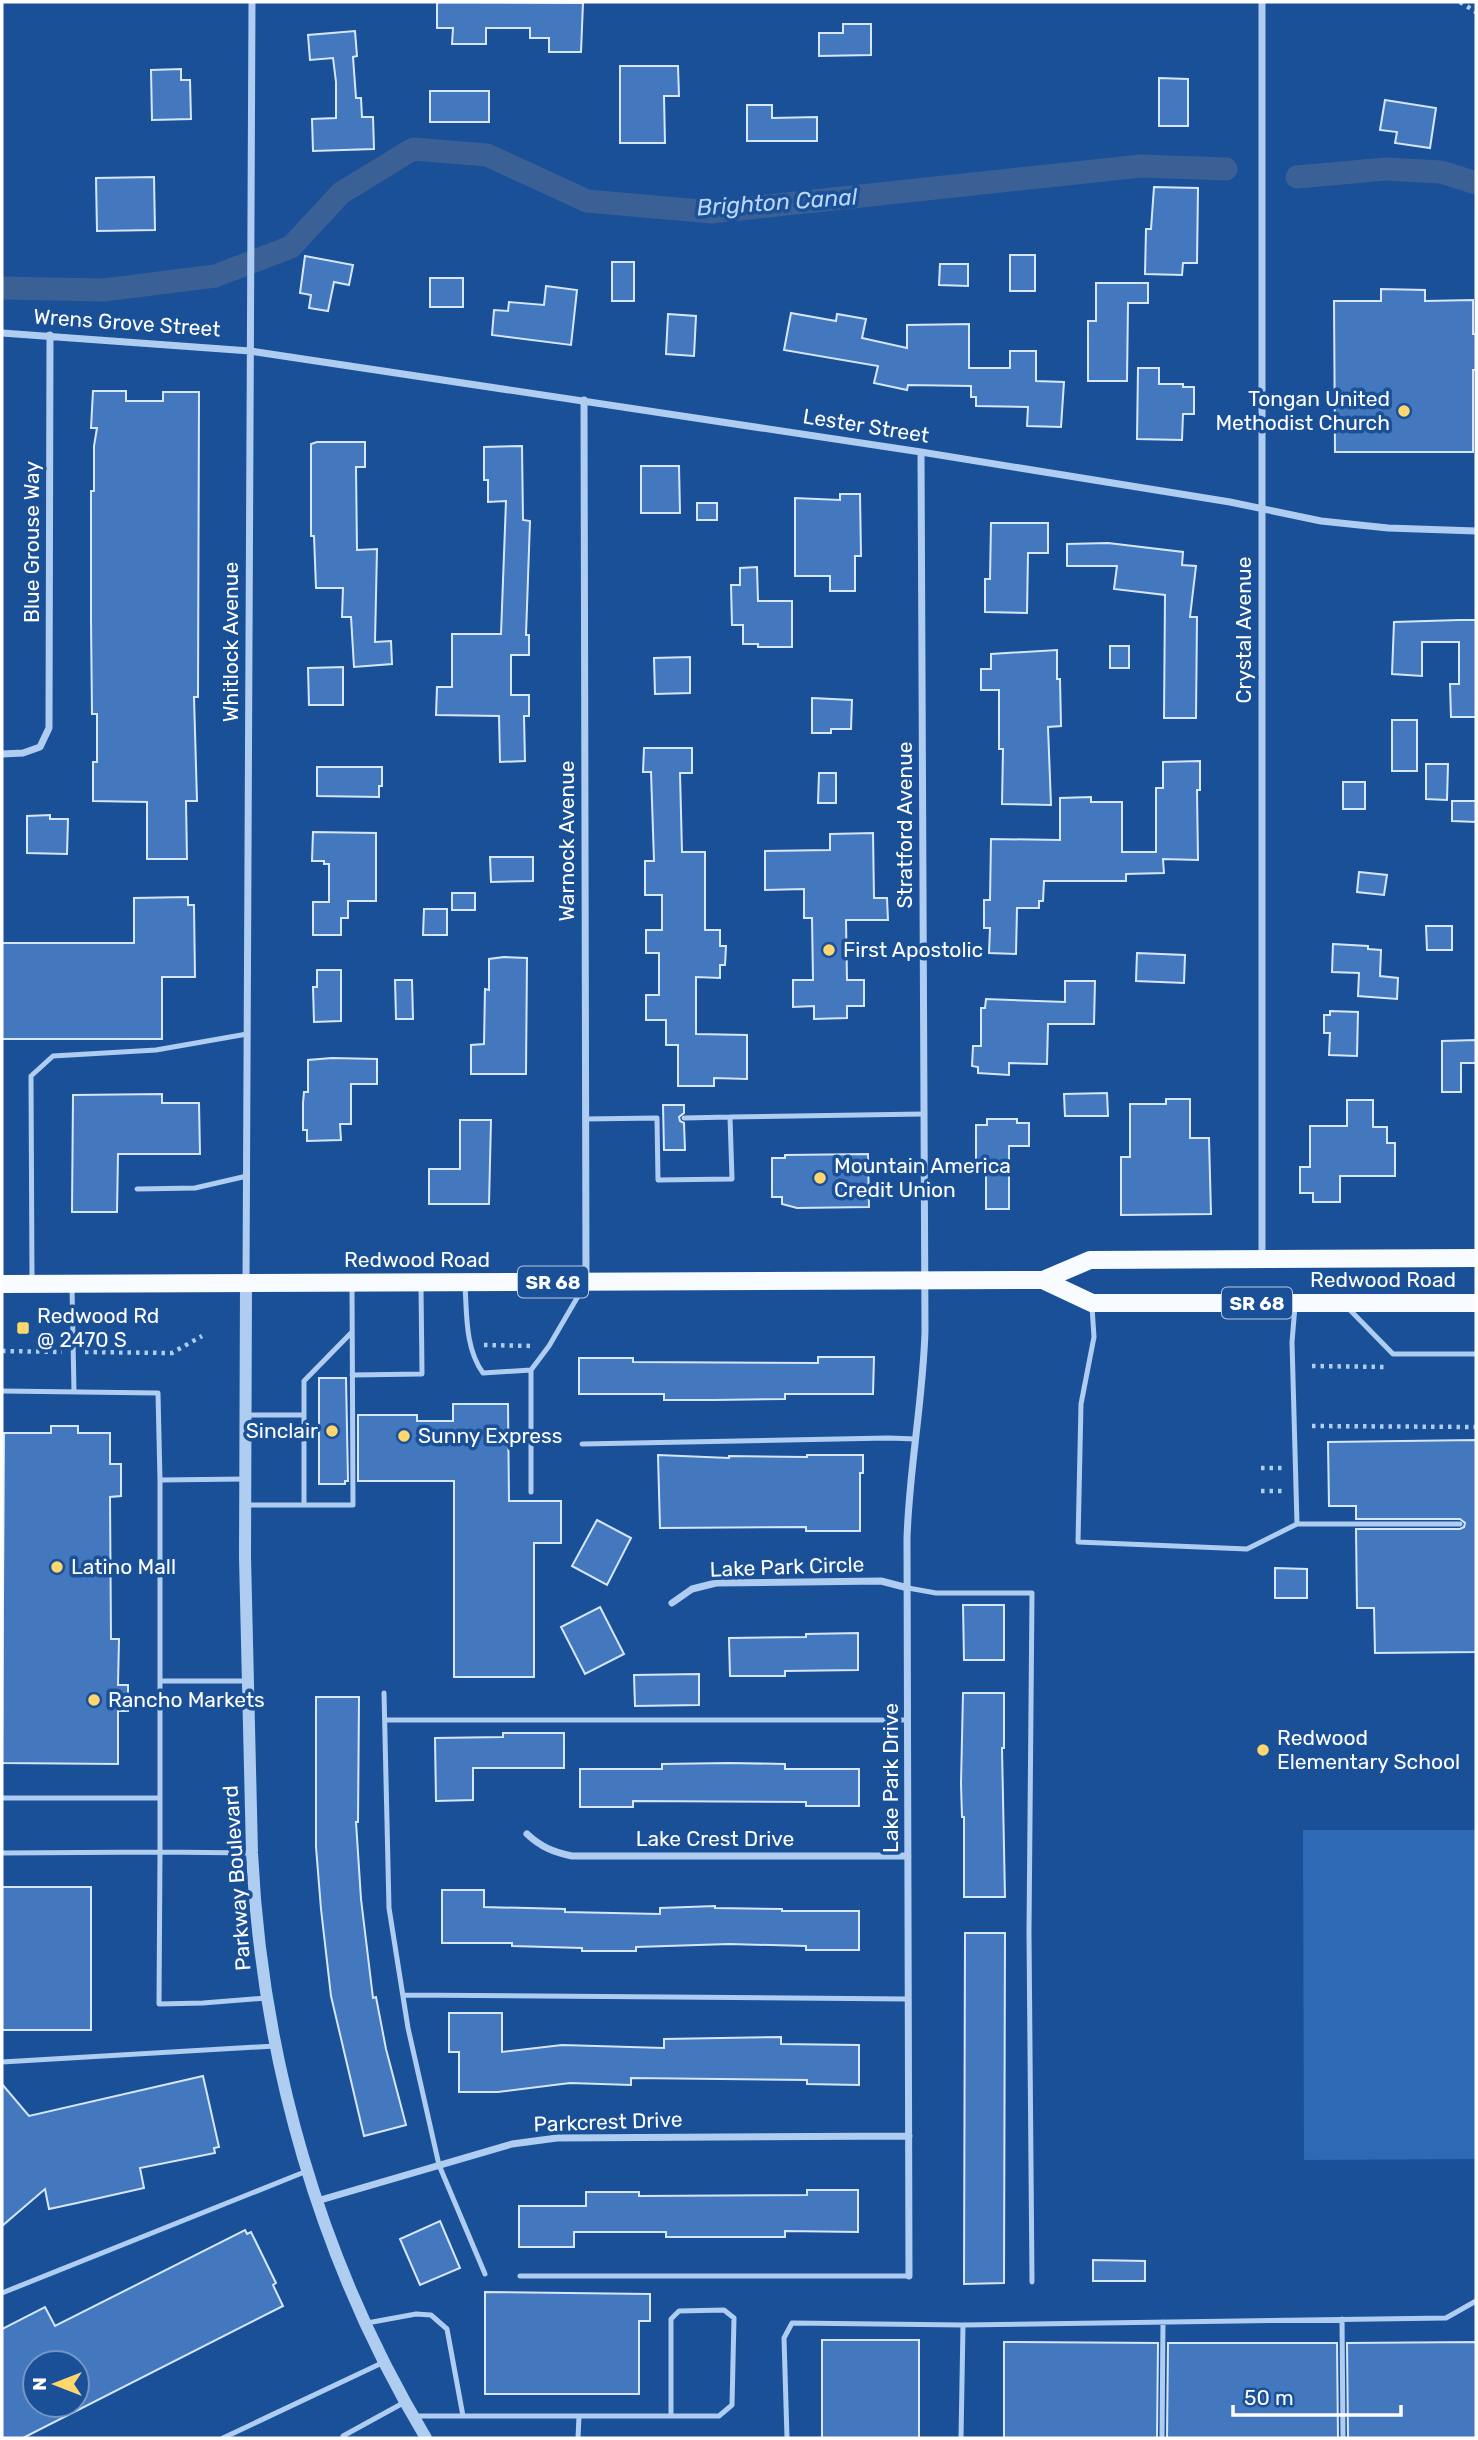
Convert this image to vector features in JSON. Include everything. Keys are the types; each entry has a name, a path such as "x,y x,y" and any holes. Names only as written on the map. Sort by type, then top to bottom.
{"main road":[{"name":"Redwood Road","path":"2,1284 1043,1280 1090,1260 1476,1258"},
{"name":"Redwood Road","path":"1043,1280 1092,1303 1476,1303"}],"street":[{"name":"Whitlock Avenue","path":"246,1283 252,2"},
{"name":"Crystal Avenue","path":"1262,2 1262,1259"},
{"name":"Wrens Grove Street","path":"2,333 250,351"},
{"name":"Blue Grouse Way","path":"2,754 23,753 40,747 46,738 50,718 50,335"},
{"name":"Lester Street","path":"250,351 921,452 1352,525 1476,531"},
{"name":"Warnock Avenue","path":"584,400 586,1282"},
{"name":"Stratford Avenue","path":"921,452 924,1281"},
{"name":"Lake Park Drive","path":"909,2276 908,1501 923,1377 924,1281"},
{"name":"Parkway Boulevard","path":"246,1283 245,1505 252,1853 254,1899 266,1998 275,2046 307,2171 336,2256 384,2362 426,2438"},
{"name":"Lake Park Circle","path":"672,1603 692,1589 716,1583 881,1581 908,1588"},
{"name":"Lake Crest Drive","path":"527,1834 554,1852 572,1856 908,1856"},
{"name":"Parkcrest Drive","path":"317,2202 512,2144 557,2138 909,2136"}],"lane":[{"path":"32,1284 31,1076 53,1056 156,1050 247,1034"},
{"path":"684,1118 923,1115"},
{"path":"585,1119 660,1118 657,1180 732,1179 730,1117"},
{"path":"137,1189 195,1188 247,1176"},
{"path":"531,1492 531,1370 549,1346 586,1282"},
{"path":"245,1505 353,1505 352,1283"},
{"path":"352,1375 422,1374 421,1283"},
{"path":"465,1283 470,1345 475,1362 483,1373 531,1370"},
{"path":"72,1284 74,1392"},
{"path":"1092,1303 1094,1337 1081,1404 1078,1542 1247,1549 1297,1524 1460,1524"},
{"path":"1295,1303 1292,1342 1297,1524"},
{"path":"1343,1303 1393,1354 1476,1354"},
{"path":"304,1505 304,1381 353,1331"},
{"path":"2,1391 158,1393 159,2004 203,2004 266,1998"},
{"path":"245,1415 304,1415"},
{"path":"582,1444 874,1438 915,1440"},
{"path":"160,1480 245,1479"},
{"path":"908,1588 936,1593 1032,1593 1028,1932 1032,2281"},
{"path":"160,1681 248,1681"},
{"path":"384,1693 389,1908 408,2028 439,2165 485,2274"},
{"path":"385,1720 908,1720"},
{"path":"2,1798 159,1798"},
{"path":"2,1853 252,1853"},
{"path":"403,1995 908,1999"},
{"path":"2,2062 275,2046"},
{"path":"2,2293 307,2171"},
{"path":"520,2276 909,2276"},
{"path":"787,2438 784,2338 792,2323 963,2325 1446,2318 1476,2301"},
{"path":"413,2416 463,2416 579,2416 671,2416 719,2416 732,2405 734,2318 724,2309 680,2311 671,2319 671,2416"},
{"path":"365,2323 416,2314 431,2315 447,2329 463,2416"},
{"path":"1342,2319 1343,2438"},
{"path":"1162,2438 1163,2322"},
{"path":"961,2438 963,2325"},
{"path":"223,2438 384,2362"},
{"path":"344,2438 343,2436 405,2402"},
{"path":"578,2438 579,2416"}],"path":[{"path":"1460,2 1476,12"},
{"path":"2,1351 172,1353 202,1336"},
{"path":"470,1345 549,1346"},
{"path":"1312,1366 1394,1367"},
{"path":"1312,1426 1476,1427"},
{"path":"1261,1468 1286,1468"},
{"path":"1261,1491 1285,1491"}],"shaded area":[{"path":"1303,1830 1476,1830 1476,2159 1304,2160"}],"building":[{"path":"437,2 583,3 581,52 549,52 549,38 530,38 530,28 486,28 486,44 452,44 453,28 437,28"},
{"path":"843,24 871,24 871,55 819,56 819,33 843,33"},
{"path":"355,31 357,56 353,57 356,98 361,98 362,117 373,117 374,149 313,151 312,119 336,118 336,82 333,58 310,60 308,35"},
{"path":"620,66 678,66 679,96 664,96 665,143 620,143"},
{"path":"181,69 181,80 190,80 191,119 152,120 151,70"},
{"path":"1159,78 1188,79 1188,126 1159,126"},
{"path":"430,91 489,91 489,122 430,122"},
{"path":"1385,100 1436,108 1430,148 1395,143 1397,132 1380,130"},
{"path":"747,105 772,105 772,118 817,117 817,141 747,141"},
{"path":"154,177 155,230 97,231 96,178"},
{"path":"1154,187 1198,188 1197,263 1183,263 1182,275 1145,274 1146,229 1151,229"},
{"path":"1010,255 1035,255 1035,291 1010,291"},
{"path":"305,256 353,265 349,285 334,282 328,311 309,308 311,295 300,293"},
{"path":"612,262 634,262 634,301 612,301"},
{"path":"940,264 968,264 968,286 939,285"},
{"path":"430,278 463,278 463,307 430,307"},
{"path":"1096,283 1148,283 1148,303 1128,303 1127,381 1088,381 1088,321 1096,321"},
{"path":"546,286 577,290 571,345 492,335 494,310 508,311 509,302 544,305"},
{"name":"Tongan United Methodist Church","path":"1381,289 1425,290 1425,301 1473,300 1476,370 1473,370 1473,452 1335,452 1334,301 1381,301"},
{"path":"791,313 836,321 837,314 866,319 862,338 907,348 907,325 969,324 969,368 1010,368 1010,351 1036,351 1036,381 1064,382 1061,427 1027,426 1028,407 976,406 976,397 971,397 971,386 908,385 907,390 874,383 878,366 784,350"},
{"path":"668,314 696,316 694,356 666,354"},
{"path":"1138,368 1159,368 1159,384 1194,387 1194,414 1183,414 1182,440 1137,439"},
{"path":"93,391 126,391 126,401 163,401 163,392 199,392 198,697 194,697 197,801 186,801 187,859 147,859 147,802 93,801 93,762 97,762 97,714 92,714 91,491 94,491 94,446 97,428 91,428"},
{"path":"365,442 365,467 356,467 357,550 377,549 375,642 391,641 392,664 354,667 351,617 342,617 343,588 316,588 314,536 311,536 311,444"},
{"path":"522,446 523,520 530,521 526,635 529,635 529,655 511,655 511,695 529,695 529,716 524,716 525,761 500,762 499,716 436,715 437,687 452,687 452,634 501,634 506,501 488,502 488,480 484,480 484,447"},
{"path":"641,466 679,466 680,513 641,513"},
{"path":"840,494 860,494 861,556 855,556 855,591 830,591 830,576 795,576 795,498 840,500"},
{"path":"697,503 717,503 717,520 697,520"},
{"path":"991,523 1048,523 1048,553 1028,553 1027,613 985,612 985,579 990,579"},
{"path":"1108,543 1183,552 1182,565 1196,566 1190,617 1197,617 1196,718 1164,718 1165,595 1114,589 1117,566 1067,566 1067,544"},
{"path":"757,567 758,601 792,601 792,647 743,644 743,625 732,625 731,585 740,585 740,568"},
{"path":"1476,620 1476,717 1451,717 1450,684 1459,684 1459,642 1422,642 1422,676 1392,674 1394,622"},
{"path":"1110,646 1129,646 1129,668 1110,668"},
{"path":"1057,650 1061,726 1048,727 1051,805 1002,804 1003,749 999,749 999,690 981,690 981,669 991,669 991,654"},
{"path":"690,657 690,693 655,694 654,658"},
{"path":"343,667 343,705 309,705 308,668"},
{"path":"812,698 852,700 851,729 812,733"},
{"path":"1392,720 1417,720 1417,771 1392,771"},
{"path":"644,748 692,748 692,773 680,773 682,852 705,852 705,930 720,930 720,946 726,946 725,965 720,965 720,978 696,977 696,1034 747,1035 747,1079 714,1078 714,1086 678,1086 678,1045 666,1045 666,1020 646,1020 646,995 659,995 659,953 646,953 646,930 662,930 662,895 645,895 645,861 654,861 651,772 643,772"},
{"path":"1200,761 1200,790 1197,790 1198,860 1163,859 1164,873 1126,874 1126,881 1044,881 1043,901 1039,901 1039,908 1017,908 1016,954 989,953 990,928 984,928 984,900 990,900 991,839 1060,840 1060,798 1091,797 1091,802 1122,802 1122,852 1156,852 1156,788 1163,788 1163,762"},
{"path":"1426,764 1448,764 1447,800 1426,799"},
{"path":"317,767 382,767 379,797 317,796"},
{"path":"819,773 836,773 836,803 818,803"},
{"path":"1343,782 1365,782 1365,809 1343,809"},
{"path":"1452,801 1476,801 1476,822 1452,821"},
{"path":"50,815 50,819 68,819 67,854 27,853 27,816"},
{"path":"313,832 376,833 376,901 348,901 348,918 341,918 341,935 313,935 313,902 329,902 329,864 312,861"},
{"name":"First Apostolic","path":"873,833 874,898 887,898 888,920 846,920 847,980 864,980 864,1006 847,1006 847,1018 814,1019 814,1006 793,1007 793,980 813,980 812,918 804,918 804,889 765,890 765,851 830,850 830,834"},
{"path":"490,857 533,857 533,881 491,882"},
{"path":"1359,872 1387,875 1384,895 1357,892"},
{"path":"452,893 475,893 475,910 452,910"},
{"path":"188,897 188,905 194,905 195,977 162,977 162,1039 2,1039 2,943 134,943 134,898"},
{"path":"424,909 447,909 447,935 423,935"},
{"path":"1426,926 1452,926 1452,950 1427,950"},
{"path":"1333,944 1368,946 1368,949 1381,950 1380,976 1398,978 1397,999 1358,996 1359,973 1332,972"},
{"path":"1137,953 1185,955 1184,983 1136,981"},
{"path":"527,958 526,1074 471,1074 471,1045 484,1044 485,989 489,990 489,959"},
{"path":"317,970 341,970 341,1021 314,1022 313,987 317,987"},
{"path":"395,980 412,980 413,1019 396,1019"},
{"path":"1065,981 1095,981 1094,1024 1048,1024 1047,1064 1009,1063 1009,1075 978,1073 978,1067 972,1066 973,1046 981,1046 981,1008 985,1008 986,999 1065,1002"},
{"path":"1330,1011 1358,1012 1357,1056 1329,1055 1330,1033 1324,1033 1324,1015 1330,1015"},
{"path":"1476,1040 1476,1063 1461,1063 1461,1092 1442,1092 1442,1041"},
{"path":"377,1059 377,1084 351,1084 351,1124 340,1124 341,1140 307,1141 307,1130 303,1130 303,1103 304,1092 308,1092 308,1060"},
{"path":"1107,1093 1108,1116 1065,1116 1064,1094"},
{"path":"162,1094 162,1103 199,1103 200,1154 118,1154 117,1212 72,1212 73,1095"},
{"path":"1166,1099 1190,1099 1190,1138 1209,1138 1211,1214 1121,1215 1121,1157 1130,1157 1130,1104 1166,1104"},
{"path":"1347,1100 1373,1100 1373,1127 1387,1127 1387,1143 1395,1143 1395,1176 1340,1176 1340,1202 1313,1202 1313,1193 1300,1193 1300,1167 1310,1167 1310,1126 1347,1126"},
{"path":"663,1105 684,1105 684,1113 679,1117 684,1123 685,1150 664,1150"},
{"path":"987,1119 1017,1119 1017,1123 1029,1123 1029,1146 1009,1146 1009,1209 986,1209 986,1172 976,1173 976,1125 987,1125"},
{"path":"460,1120 491,1120 489,1204 429,1204 429,1169 460,1169"},
{"name":"Mountain America Credit Union","path":"868,1154 869,1207 797,1208 782,1204 782,1197 772,1197 772,1158 785,1158 785,1155"},
{"path":"818,1357 874,1357 873,1394 785,1394 785,1399 664,1400 664,1394 579,1394 579,1358 633,1358 633,1362 818,1363"},
{"name":"Sinclair","path":"319,1378 346,1378 348,1481 345,1481 345,1484 319,1484"},
{"path":"453,1404 508,1404 509,1501 561,1501 561,1543 534,1543 534,1677 454,1677 454,1481 358,1481 358,1415 417,1415 417,1421 453,1421"},
{"name":"Latino Mall","path":"51,1426 78,1426 78,1433 110,1433 110,1464 121,1464 121,1496 110,1497 111,1639 119,1639 118,1685 128,1685 128,1711 118,1711 118,1764 2,1763 4,1433 51,1433"},
{"path":"1476,1440 1476,1652 1375,1653 1374,1608 1357,1608 1356,1529 1460,1529 1465,1523 1460,1519 1356,1519 1356,1506 1329,1506 1328,1442"},
{"path":"658,1455 729,1458 863,1455 863,1473 860,1473 860,1531 806,1531 806,1527 660,1528"},
{"path":"597,1520 631,1538 607,1585 572,1566"},
{"path":"1275,1568 1307,1569 1307,1598 1275,1598"},
{"path":"963,1605 1004,1605 1004,1660 964,1660"},
{"path":"600,1607 624,1654 585,1674 561,1627"},
{"path":"858,1633 858,1670 785,1671 785,1676 730,1676 729,1638"},
{"path":"699,1674 699,1705 635,1706 634,1675"},
{"path":"963,1693 1004,1693 1002,1748 1005,1897 964,1897 964,1817 961,1784"},
{"path":"316,1697 359,1697 356,1822 361,1899 373,1998 376,1997 386,2049 406,2125 364,2136 331,1996 321,1909 316,1847"},
{"path":"503,1733 564,1733 564,1768 473,1768 473,1800 436,1801 435,1738 503,1737"},
{"path":"662,1764 785,1764 785,1769 859,1769 859,1806 806,1806 806,1802 633,1801 633,1807 580,1807 580,1769 662,1769"},
{"path":"2,1887 91,1887 91,2030 2,2030"},
{"path":"442,1890 484,1890 484,1907 565,1909 565,1912 660,1914 660,1908 715,1906 782,1911 859,1911 859,1950 806,1950 806,1946 729,1944 636,1947 636,1951 582,1951 582,1948 512,1946 512,1943 442,1943"},
{"path":"965,1933 1005,1933 1004,2283 964,2284"},
{"path":"449,2013 502,2013 502,2052 562,2045 664,2048 664,2039 781,2037 781,2044 859,2045 859,2085 807,2084 807,2080 631,2078 631,2085 570,2083 498,2092 459,2092 459,2052 449,2052"},
{"path":"203,2076 219,2147 214,2148 215,2153 140,2168 144,2188 49,2209 45,2189 2,2226 2,2084 29,2116"},
{"path":"807,2190 858,2190 858,2232 785,2231 785,2237 666,2237 666,2232 574,2232 574,2247 519,2247 519,2206 586,2206 586,2192 639,2192 639,2196 807,2195"},
{"path":"440,2221 460,2268 420,2285 400,2239"},
{"path":"245,2230 247,2234 251,2232 276,2283 273,2285 283,2306 91,2403 91,2349 21,2349 21,2419 60,2419 23,2438 2,2438 2,2329 45,2307 55,2326"},
{"path":"1093,2260 1145,2261 1145,2281 1093,2281"},
{"path":"485,2292 650,2294 650,2321 639,2321 639,2394 485,2394"},
{"path":"822,2340 919,2340 919,2438 822,2438"},
{"path":"1004,2342 1158,2343 1157,2438 1004,2438"},
{"path":"1476,2342 1476,2438 1348,2438 1347,2343"},
{"path":"1168,2343 1337,2343 1338,2438 1167,2438"}],"waterway":[{"name":"Brighton Canal","path":"2,288 104,290 215,276 291,247 341,193 413,149 487,155 587,201 712,212 1141,166 1226,169"},
{"name":"Brighton Canal","path":"1297,177 1386,169 1441,172 1476,183"}],"place":[{"name":"Tongan United Methodist Church","path":"1404,411"},
{"name":"First Apostolic","path":"829,950"},
{"name":"Mountain America Credit Union","path":"820,1178"},
{"name":"Redwood Rd @ 2470 S","path":"23,1328"},
{"name":"Sinclair","path":"332,1431"},
{"name":"Sunny Express","path":"404,1436"},
{"name":"Latino Mall","path":"57,1567"},
{"name":"Rancho Markets","path":"94,1700"},
{"name":"Redwood Elementary School","path":"1263,1750"}]}
